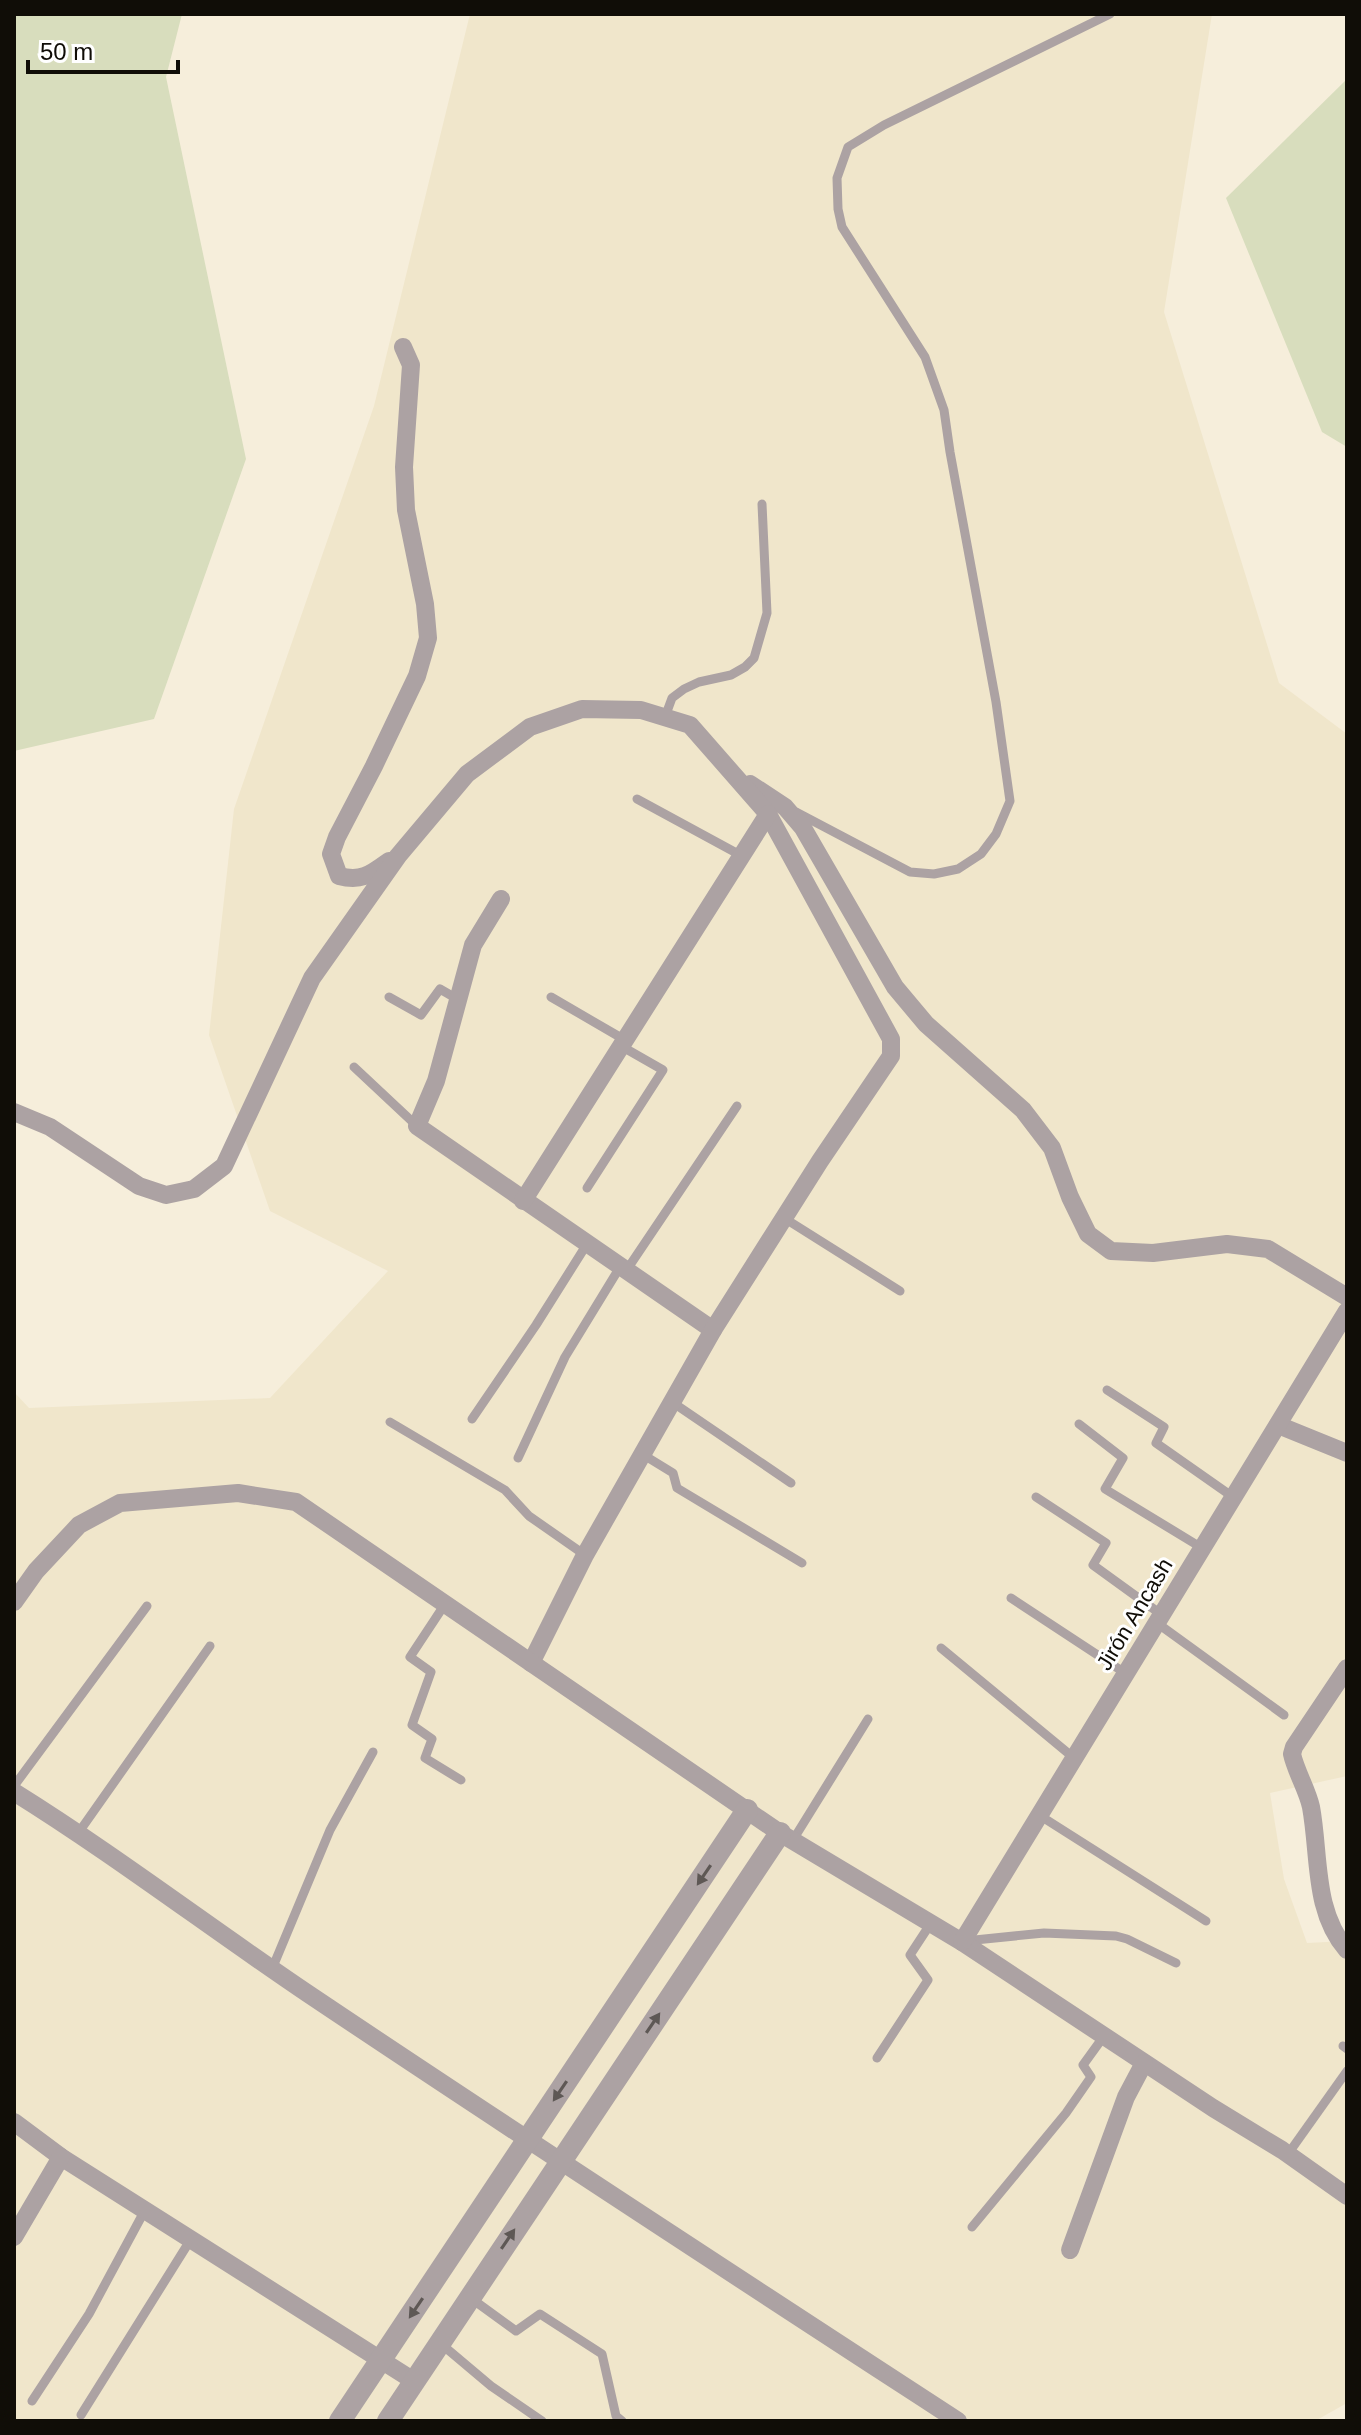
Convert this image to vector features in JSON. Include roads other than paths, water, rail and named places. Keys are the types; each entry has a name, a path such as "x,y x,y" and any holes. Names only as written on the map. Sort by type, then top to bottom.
{"street":[{"path":"398,856 366,876 352,880 339,876 331,854 417,676 428,638 425,604 406,510 404,467 411,365 403,347"},
{"path":"14,1112 50,1127 139,1186 166,1195 194,1189 224,1166 312,978 398,856 467,774 530,727 582,709 641,710 690,725 730,771 803,828 895,987 926,1024 1023,1110 1052,1148 1088,1234 1111,1251 1153,1253 1227,1244 1268,1249 1347,1297"},
{"path":"523,1201 742,856 777,810"},
{"path":"531,1663 585,1555 713,1330 891,1056 891,1039 777,810"},
{"path":"501,899 473,945 436,1081 417,1126 713,1330"},
{"name":"Jirón Ancash","path":"962,1942 1347,1311"},
{"path":"1278,1425 1347,1453"},
{"path":"14,1602 36,1571 79,1525 120,1503 238,1493 296,1502 747,1810 962,1942 1288,2154 1347,2196"},
{"path":"1347,1668 1292,1754 1310,1805 1324,1907 1336,1937 1347,1950"},
{"path":"14,1789 272,1969 527,2140 958,2421"},
{"path":"340,2421 747,1810"},
{"path":"388,2421 560,2162 787,1836"},
{"path":"1070,2250 1126,2097 1144,2063"},
{"path":"14,2122 61,2157 414,2381"},
{"path":"14,2237 61,2157"}],"lane":[{"path":"777,810 910,872 934,874 958,869 981,854 996,834 1010,801 996,702 944,410 925,357 842,227 837,178 848,147 884,125 1110,14"},
{"path":"665,717 672,698 684,689 699,682 731,675 754,658 767,613 762,504"},
{"path":"637,799 742,856"},
{"path":"389,997 421,1015 440,989 459,1000"},
{"path":"551,997 663,1070 587,1188"},
{"path":"354,1067 417,1126"},
{"path":"518,1458 565,1357 737,1106"},
{"path":"784,1218 900,1291"},
{"path":"472,1419 587,1244"},
{"path":"1107,1390 1164,1427 1156,1443 1233,1497"},
{"path":"672,1402 791,1483"},
{"path":"390,1422 505,1490 529,1516 585,1555"},
{"path":"1079,1424 1123,1458 1105,1489 1202,1548"},
{"path":"642,1454 673,1473 677,1488 802,1563"},
{"path":"1036,1497 1106,1543 1093,1565 1284,1715"},
{"path":"1011,1598 1125,1674"},
{"path":"445,1604 410,1657 431,1672 412,1725 432,1739 425,1758 461,1780"},
{"path":"14,1789 147,1606"},
{"path":"79,1832 210,1646"},
{"path":"941,1648 1074,1758"},
{"path":"787,1836 868,1719"},
{"path":"272,1969 330,1830 373,1752"},
{"path":"1039,1815 1206,1921"},
{"path":"877,2058 928,1980 910,1955 931,1923"},
{"path":"962,1942 1044,1933 1116,1936 1176,1963"},
{"path":"972,2227 1066,2113 1091,2077 1083,2065 1104,2036"},
{"path":"1288,2154 1347,2071"},
{"path":"32,2401 89,2314 145,2210"},
{"path":"81,2415 191,2239"},
{"path":"470,2297 516,2331 540,2314 602,2354 616,2416 622,2421"},
{"path":"440,2342 491,2386 542,2421"}]}
